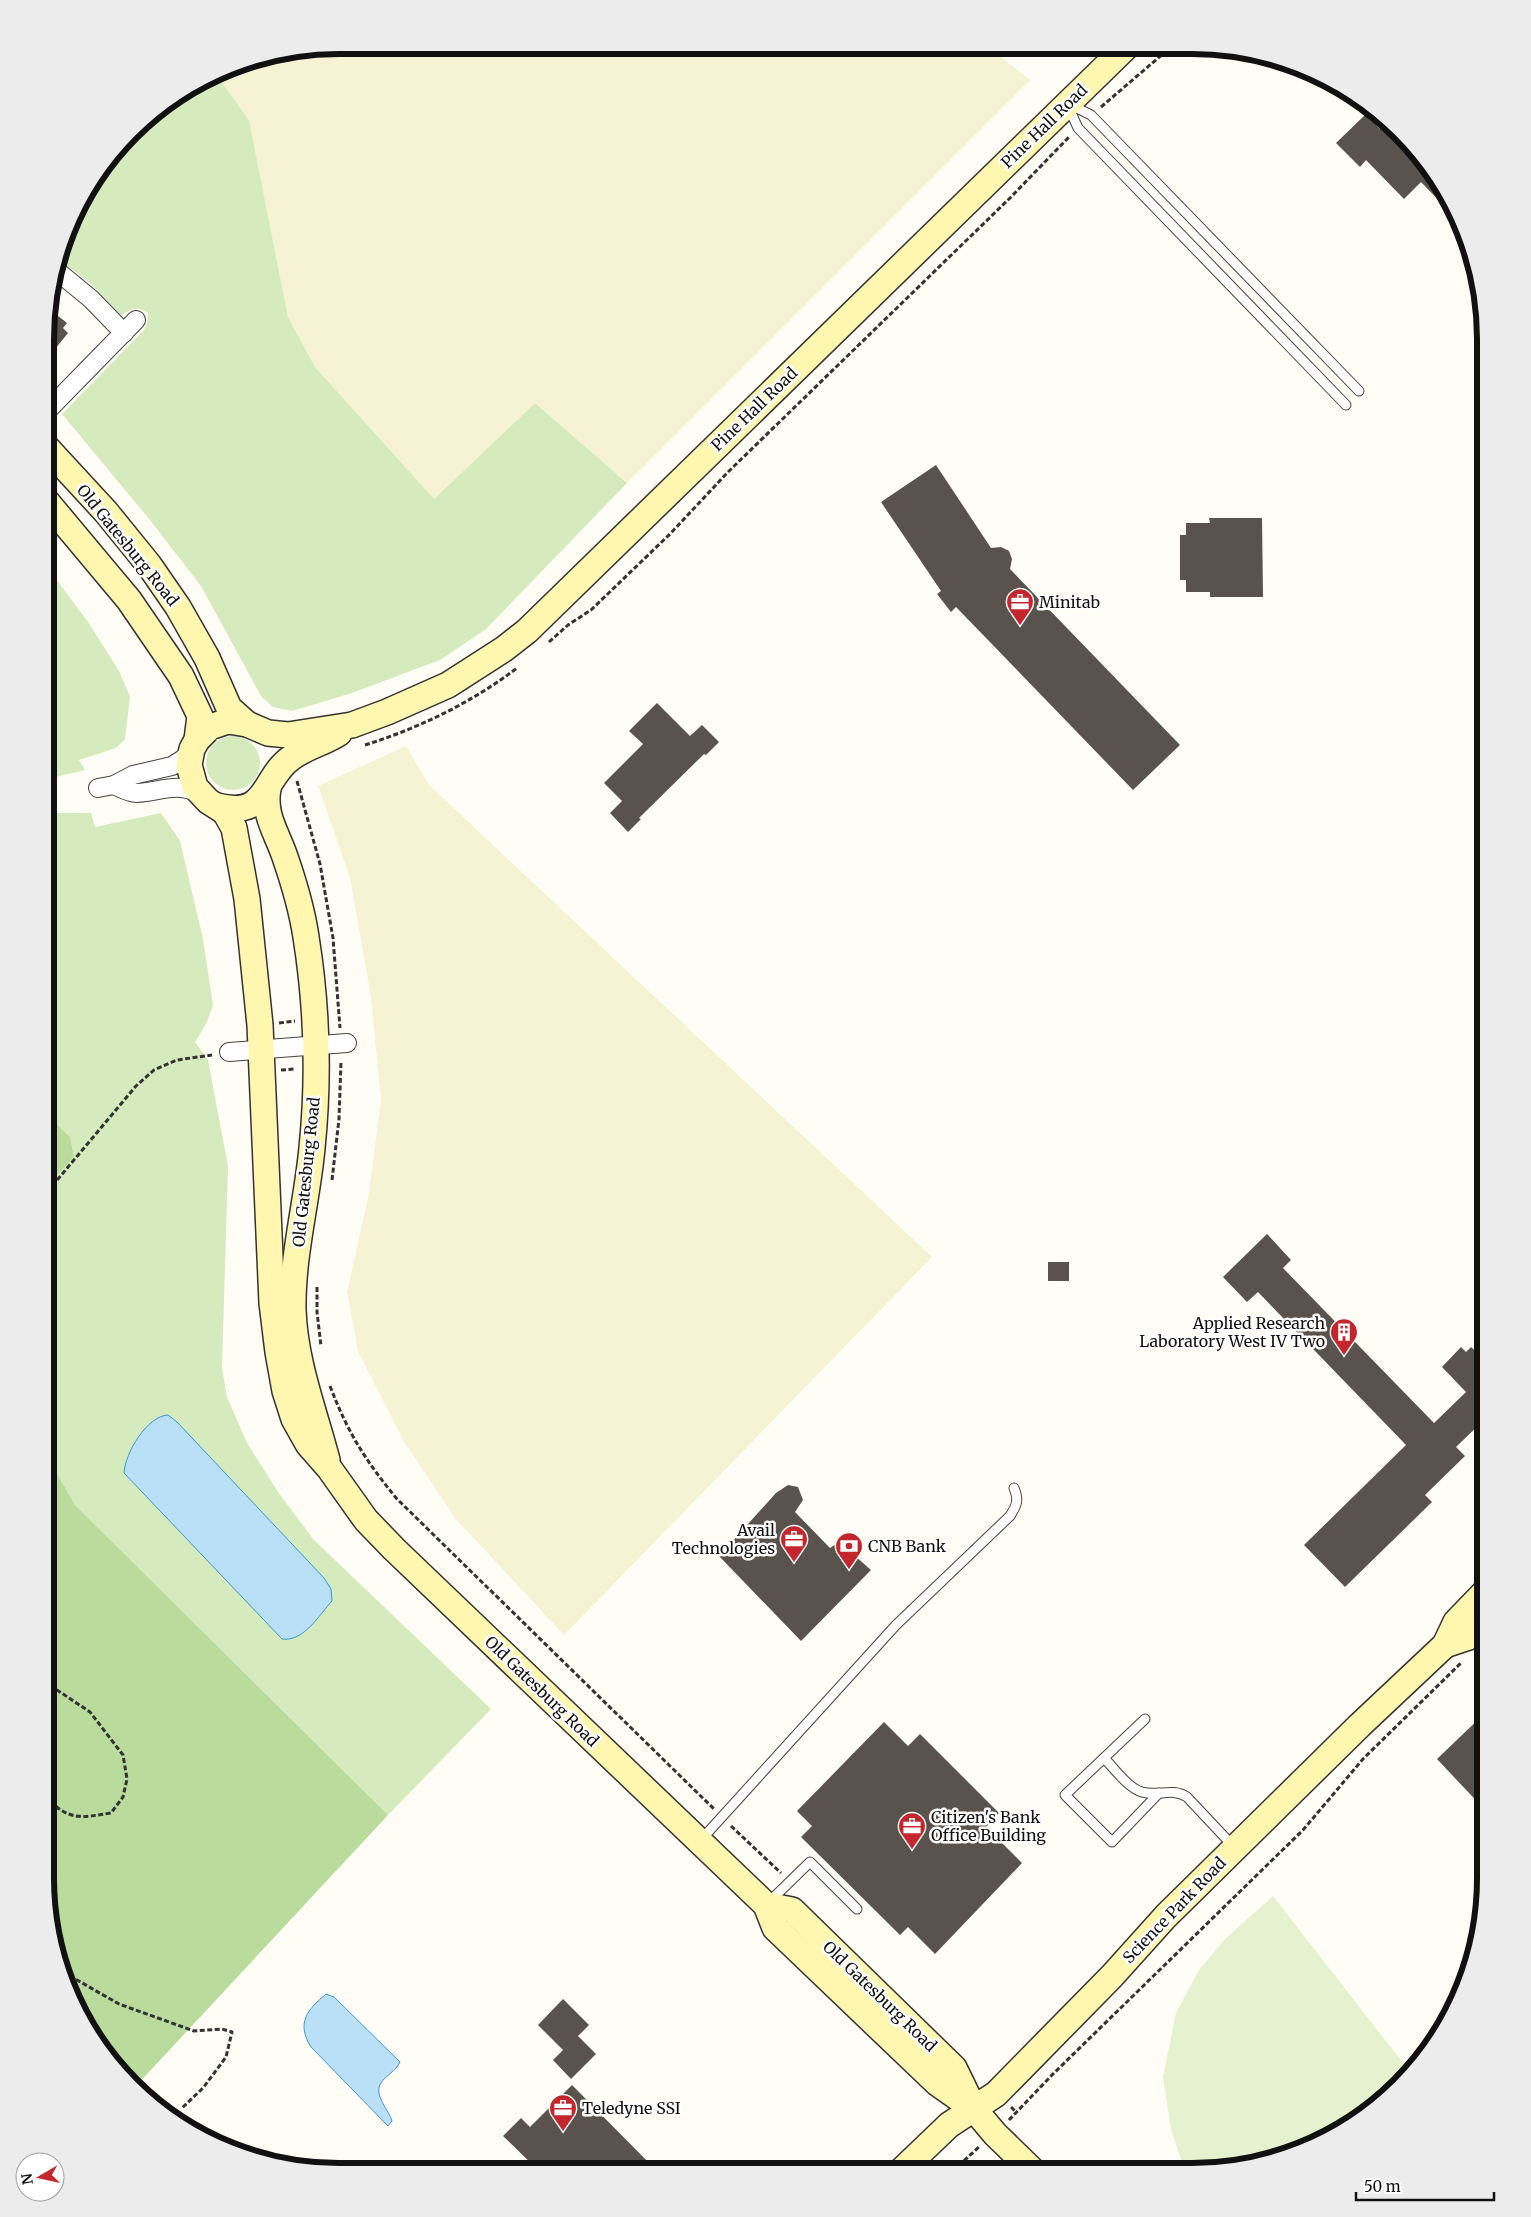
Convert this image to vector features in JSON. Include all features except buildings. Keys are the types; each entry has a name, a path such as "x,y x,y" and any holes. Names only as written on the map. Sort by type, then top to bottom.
{"street":[{"name":"Pine Hall Road","path":"354,736 276,735 251,726 228,722 219,723 203,733 183,759 172,766 133,775 106,786 135,793 176,786 191,789 208,800 226,808 246,806 280,782 280,768 293,756 333,738 354,736 387,712 448,686 504,650 527,631 1119,54"},
{"path":"61,274 91,298 124,333"},
{"path":"54,404 136,320"},
{"name":"Old Gatesburg Road","path":"54,456 106,512 149,565 194,634 229,708 266,738 273,750 280,782 266,806 268,817 284,855 304,922 313,998 316,1045 312,1148 294,1285 297,1352 329,1468"},
{"name":"Old Gatesburg Road","path":"54,510 129,600 181,676 200,716 190,772 208,800 229,818 238,841 255,966 276,1338 285,1391 294,1419 308,1444 329,1468 351,1500 394,1549 766,1905 775,1928 937,2083 974,2109 995,2134 1025,2163"},
{"path":"229,1052 343,1044"},
{"name":"Science Park Road","path":"909,2163 949,2125 996,2094 1112,1976 1166,1916 1360,1724 1445,1645 1456,1622 1477,1601"},
{"name":"Science Park Road","path":"1445,1645 1469,1637 1477,1629"}],"lane":[{"path":"1067,103 1092,115 1359,392"},
{"path":"1067,103 1078,128 1346,404"},
{"path":"700,1842 896,1625 1010,1516 1017,1506 1018,1498 1014,1488"},
{"path":"1145,1719 1065,1795 1112,1842 1159,1793"},
{"path":"1104,1758 1135,1789 1143,1792 1159,1793 1179,1791 1187,1797 1235,1848"},
{"path":"766,1905 810,1862 857,1909"}],"path":[{"path":"1092,115 1163,54"},
{"path":"545,645 568,625 591,610 670,534 728,472 1010,198 1078,128"},
{"path":"354,736 440,716 490,687 518,667"},
{"path":"280,782 298,790 320,864 333,938 343,1044 339,1119 330,1188"},
{"path":"278,1023 297,1021"},
{"path":"54,1183 136,1086 154,1070 177,1060 229,1052"},
{"path":"278,1071 298,1069"},
{"path":"317,1285 317,1312 323,1356"},
{"path":"329,1384 343,1420 366,1461 397,1499 716,1811"},
{"path":"1017,2112 1053,2074 1303,1830 1363,1759 1465,1659"},
{"path":"54,1688 90,1712 124,1755 127,1779 123,1797 111,1813 77,1818 58,1810 54,1806"},
{"path":"729,1824 781,1873"},
{"path":"71,1977 119,2004 194,2030 222,2029 232,2032 226,2057 203,2088 182,2108"},
{"path":"961,2163 980,2145"}],"shaded area":[{"path":"320,54 997,54 1030,80 627,483 535,403 434,499 315,367 288,317 249,120 220,80 265,63"},
{"path":"406,746 429,785 932,1257 564,1635 455,1518 403,1440 358,1351 347,1292 369,1193 381,1100 371,997 350,877 318,786"}],"green space":[{"path":"220,80 249,120 288,317 315,367 434,499 535,403 627,483 486,629 440,660 352,693 292,711 273,707 261,696 201,586 150,520 62,414 144,330 148,320 148,313 141,309 131,310 121,316 91,284 64,263 75,230 102,180 124,151 151,124 180,102"},
{"path":"54,576 88,622 119,671 130,697 125,739 116,748 79,760 85,770 54,777"},
{"path":"228,736 238,736 248,740 256,748 260,763 256,778 248,786 238,790 228,790 218,786 210,778 206,768 206,758 210,748 218,740"},
{"path":"54,813 91,813 95,827 161,813 180,841 203,939 213,1005 206,1024 195,1042 208,1060 228,1166 222,1368 227,1397 247,1443 278,1492 314,1540 491,1709 388,1815 75,1505 54,1468 54,1178 74,1157 70,1137 54,1122"},
{"path":"54,1122 70,1137 74,1157 54,1178"},
{"path":"54,1468 75,1505 388,1815 139,2082 137,2080 102,2037 83,2004 63,1952 56,1916 54,1897"},
{"path":"1273,1896 1406,2067 1380,2093 1351,2115 1301,2142 1248,2158 1211,2163 1182,2163 1171,2129 1163,2077 1176,2013 1199,1970 1225,1939"}],"water":[{"path":"168,1415 177,1422 324,1578 331,1589 332,1601 304,1632 290,1639 282,1639 124,1473 128,1456 138,1437 152,1422"},
{"path":"326,1994 334,1997 400,2062 383,2080 379,2088 380,2097 392,2121 388,2126 311,2047 304,2031 304,2024 309,2011"}],"place":[{"name":"Minitab","path":"1020,626"},
{"name":"Applied Research Laboratory West IV Two","path":"1344,1356"},
{"name":"Avail Technologies","path":"794,1563"},
{"name":"CNB Bank","path":"849,1570"},
{"name":"Citizen's Bank Office Building","path":"912,1850"},
{"name":"Teledyne SSI","path":"563,2132"}]}
